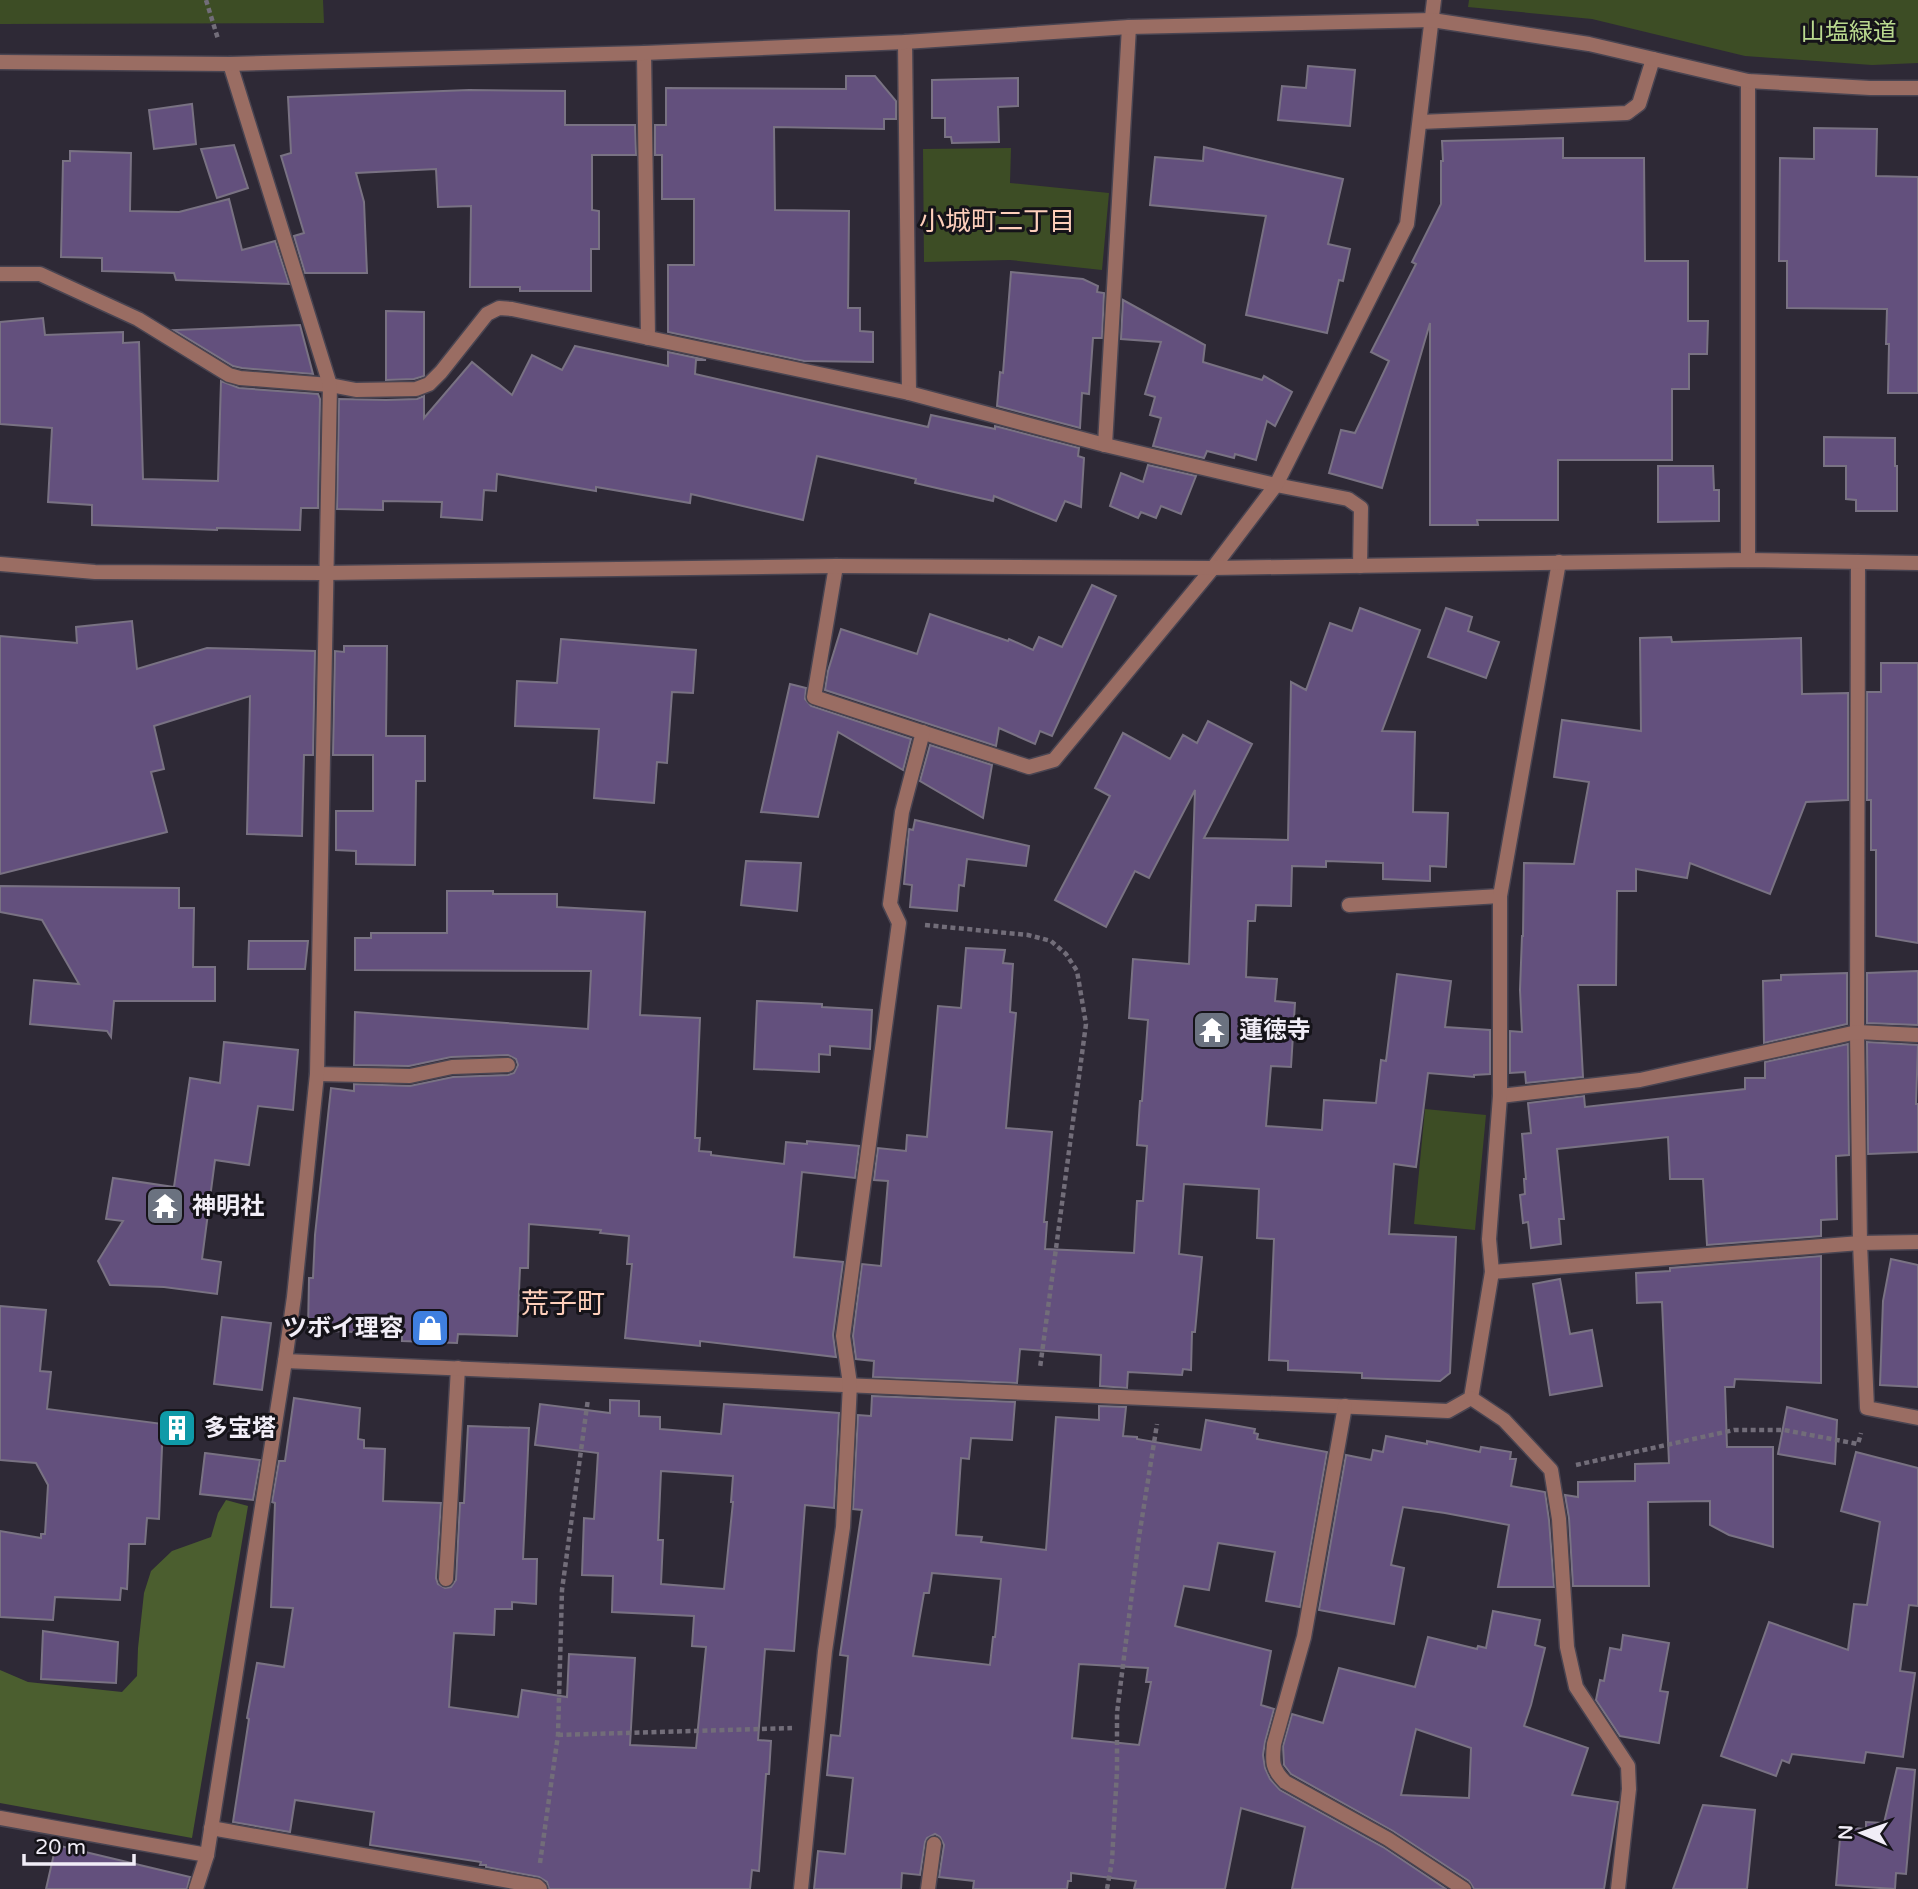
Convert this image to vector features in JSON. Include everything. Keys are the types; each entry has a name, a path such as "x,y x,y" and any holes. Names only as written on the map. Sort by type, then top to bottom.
{"street":[{"path":"836,566 814,696 1030,767 1054,760 1213,568 1276,485 1407,224 1434,0"},
{"path":"0,62 228,64 644,53 905,42 1129,27 1432,20 1589,44 1748,81 1918,88"},
{"path":"1105,445 1129,27"},
{"path":"905,42 909,393"},
{"path":"644,53 648,338"},
{"path":"1420,122 1627,114 1639,104 1653,59"},
{"path":"196,1889 208,1856 285,1361 317,1074 330,385 228,64"},
{"path":"1748,81 1748,560"},
{"path":"0,274 40,274 138,319 229,375 240,378 330,385 356,390 416,389 429,384 487,314 499,308 909,393 1105,445 1348,499 1362,508 1360,566"},
{"path":"0,564 95,572 326,573 836,566 1213,568 1748,560 1918,563"},
{"path":"1471,1398 1492,1272 1489,1239 1500,1096 1500,895 1559,562"},
{"path":"1858,562 1857,1032 1860,1243 1867,1408 1918,1418"},
{"path":"801,1889 825,1651 843,1527 850,1384 844,1336 900,923 890,904 902,812 923,732"},
{"path":"1349,905 1500,895"},
{"path":"1500,1096 1640,1080 1857,1032 1918,1035"},
{"path":"317,1074 410,1076 452,1067 508,1066"},
{"path":"1492,1272 1860,1243 1918,1242"},
{"path":"285,1361 1448,1411 1471,1398"},
{"path":"446,1579 458,1368"},
{"path":"1471,1398 1504,1420 1551,1470 1559,1519 1567,1647 1576,1687 1628,1766 1629,1789 1618,1889"},
{"path":"1345,1406 1304,1637 1274,1744 1276,1773 1285,1782 1388,1839 1464,1889"},
{"path":"0,1818 208,1856"},
{"path":"211,1828 538,1887"},
{"path":"928,1889 934,1844"}],"path":[{"path":"206,0 228,64"},
{"path":"900,923 1028,935 1051,941 1066,954 1077,971 1086,1024 1036,1392"},
{"path":"538,1887 558,1735 562,1590 592,1373"},
{"path":"1107,1889 1112,1861 1117,1713 1139,1537 1161,1398"},
{"path":"1551,1470 1734,1430 1784,1430 1858,1444 1867,1408"},
{"path":"558,1735 817,1727"}],"green space":[{"path":"0,0 323,0 324,23 0,24"},
{"name":"山塩緑道","path":"1469,0 1918,0 1918,63 1872,65 1745,56 1592,19 1468,7"},
{"path":"1011,148 1010,183 1109,193 1102,270 1010,260 924,262 923,149"},
{"path":"1425,1109 1486,1115 1475,1230 1414,1224"},
{"path":"226,1500 248,1506 192,1838 0,1803 0,1670 28,1682 122,1692 137,1676 144,1593 151,1571 172,1551 211,1537 218,1513"}],"building":[{"path":"1308,66 1355,70 1350,126 1278,120 1282,86 1306,88"},
{"path":"846,76 875,76 896,101 896,119 884,119 884,129 774,127 775,210 849,211 848,308 860,308 860,331 873,332 873,362 804,361 668,332 668,265 694,265 694,199 662,199 662,155 655,155 655,125 666,125 666,88 846,89"},
{"path":"1018,78 1018,106 998,107 999,142 952,143 951,137 945,137 945,118 932,118 932,80"},
{"path":"469,90 565,91 565,125 635,125 636,155 592,155 592,210 599,211 599,249 591,249 591,291 520,291 520,287 470,287 471,206 438,207 436,169 356,173 364,202 367,273 305,273 294,236 304,233 281,156 291,153 288,97"},
{"path":"192,104 196,144 154,149 149,110"},
{"path":"1814,128 1877,129 1876,176 1918,177 1918,393 1888,393 1887,309 1787,308 1787,261 1779,261 1780,158 1814,159"},
{"path":"1563,138 1563,158 1644,158 1645,261 1688,261 1688,321 1708,321 1707,354 1689,354 1689,389 1672,389 1672,460 1558,460 1558,520 1477,520 1478,525 1430,525 1430,323 1382,488 1329,473 1341,430 1355,433 1389,361 1371,352 1416,264 1412,262 1441,204 1442,141"},
{"path":"234,145 248,188 217,198 201,149"},
{"path":"1204,147 1343,179 1328,244 1350,249 1343,281 1339,280 1327,333 1246,315 1266,216 1150,205 1155,157 1203,161"},
{"path":"70,151 131,153 130,211 179,212 229,199 242,250 275,241 289,284 176,280 174,273 102,271 102,258 61,257 63,161 70,161"},
{"path":"1011,272 1083,279 1098,286 1097,292 1104,293 1102,338 1093,338 1089,394 1082,393 1080,428 997,406 1000,372 1003,373"},
{"path":"1123,300 1205,345 1203,362 1262,380 1264,376 1292,392 1275,426 1267,421 1256,460 1235,454 1234,458 1207,451 1204,458 1153,446 1161,418 1150,415 1155,397 1145,394 1161,342 1121,339"},
{"path":"386,311 424,312 424,376 386,380"},
{"path":"43,318 45,335 123,332 123,343 139,342 143,479 218,481 221,381 239,388 318,394 318,508 301,508 300,530 217,530 92,525 92,505 48,502 52,428 0,424 0,322"},
{"path":"300,325 313,374 233,366 174,330"},
{"path":"575,346 668,366 668,352 706,360 696,360 695,374 928,427 931,415 995,429 995,426 1079,448 1078,456 1084,458 1081,507 1065,501 1056,521 994,496 993,501 915,483 916,479 817,456 803,520 691,494 690,503 596,487 596,491 497,474 496,491 484,490 482,520 441,517 442,502 383,501 383,510 337,509 339,399 417,399 424,396 424,418 472,362 512,395 532,355 562,370"},
{"path":"1824,437 1895,438 1897,511 1856,511 1856,500 1846,499 1846,466 1824,466"},
{"path":"1148,465 1196,476 1181,514 1161,506 1156,518 1141,512 1138,518 1110,506 1121,473 1143,482"},
{"path":"1658,466 1713,466 1714,490 1719,490 1719,521 1658,522"},
{"path":"1092,585 1116,596 1052,736 1040,731 1035,744 999,728 996,746 825,690 841,629 917,654 930,614 1008,641 1009,639 1033,650 1039,637 1062,647"},
{"path":"1360,608 1420,630 1382,731 1415,732 1413,812 1448,813 1446,867 1430,866 1430,881 1383,879 1383,863 1326,861 1326,867 1292,866 1291,906 1256,905 1255,921 1248,921 1246,977 1277,979 1275,1001 1295,1003 1291,1067 1271,1066 1266,1126 1322,1130 1324,1100 1376,1103 1381,1060 1386,1061 1397,974 1451,981 1445,1027 1490,1030 1490,1074 1474,1077 1428,1073 1416,1167 1394,1164 1389,1234 1456,1237 1450,1373 1440,1381 1362,1378 1362,1373 1288,1370 1288,1361 1269,1360 1274,1239 1257,1238 1259,1189 1184,1184 1179,1254 1202,1257 1195,1332 1192,1332 1191,1370 1183,1369 1182,1375 1128,1372 1127,1388 1100,1386 1101,1355 1020,1349 1017,1383 873,1377 874,1361 856,1359 853,1336 862,1264 881,1266 888,1181 874,1180 878,1148 906,1151 907,1135 927,1137 938,1006 961,1008 966,948 1005,950 1003,963 1013,964 1010,1012 1016,1013 1006,1128 1052,1132 1044,1222 1047,1222 1045,1249 1134,1253 1137,1201 1143,1201 1147,1146 1137,1145 1148,1020 1129,1018 1133,959 1189,964 1195,790 1149,878 1135,871 1106,927 1055,900 1110,796 1095,788 1123,733 1170,759 1183,735 1197,743 1208,721 1252,744 1204,838 1288,840 1291,682 1306,690 1330,623 1352,631"},
{"path":"1446,608 1472,617 1468,631 1499,642 1486,678 1428,657"},
{"path":"132,621 137,669 207,648 315,651 313,755 304,755 302,836 247,834 250,696 154,726 164,769 151,772 167,832 0,874 0,636 77,643 76,627"},
{"path":"1671,637 1672,642 1801,638 1802,694 1848,693 1848,800 1806,802 1770,894 1690,863 1687,878 1636,869 1636,891 1617,891 1616,985 1578,985 1583,1077 1526,1083 1525,1072 1510,1073 1510,1031 1522,1032 1520,990 1524,863 1574,864 1589,782 1554,777 1562,720 1641,731 1640,638"},
{"path":"561,639 696,650 693,693 672,692 667,763 657,762 654,803 594,798 599,729 515,726 517,681 557,683"},
{"path":"344,646 387,646 386,736 425,736 425,781 416,781 415,865 356,864 356,851 336,850 336,811 373,811 373,755 333,755 335,651 344,652"},
{"path":"1881,663 1918,663 1918,943 1876,936 1876,850 1871,850 1871,800 1867,800 1867,692 1881,692"},
{"path":"790,684 806,688 805,699 811,706 911,739 903,770 838,732 818,817 761,812"},
{"path":"930,745 992,765 983,818 920,781"},
{"path":"915,820 1029,846 1026,866 967,859 964,886 959,885 957,911 910,907 912,885 904,884 909,829 913,830"},
{"path":"746,861 801,863 797,911 741,905"},
{"path":"0,886 179,888 179,908 194,908 193,967 215,967 215,1001 114,1001 111,1037 107,1031 30,1024 34,980 79,984 42,920 0,912"},
{"path":"447,891 557,894 557,907 645,912 640,1015 700,1018 695,1138 700,1138 699,1151 711,1152 711,1155 784,1164 786,1142 807,1144 807,1141 859,1146 855,1178 802,1172 794,1257 843,1262 833,1335 836,1357 700,1341 700,1346 625,1338 632,1264 627,1264 629,1236 600,1233 601,1230 529,1224 528,1268 520,1268 517,1336 458,1334 457,1343 402,1341 402,1334 308,1330 309,1278 313,1278 331,1088 354,1091 354,1084 410,1086 453,1077 508,1075 514,1073 518,1065 516,1059 508,1055 451,1057 409,1066 354,1065 355,1012 588,1029 591,971 355,970 355,938 371,938 371,933 447,933"},
{"path":"249,941 308,941 305,969 248,969"},
{"path":"1918,971 1918,1025 1867,1023 1867,973"},
{"path":"1847,973 1847,1024 1764,1043 1763,981 1781,980 1781,975"},
{"path":"757,1001 872,1010 870,1049 830,1046 830,1055 819,1054 819,1072 754,1069"},
{"path":"224,1042 298,1050 293,1110 258,1106 249,1165 215,1160 202,1259 221,1262 217,1294 164,1287 110,1285 98,1261 123,1221 106,1219 113,1178 174,1187 190,1078 220,1083"},
{"path":"1867,1042 1918,1045 1918,1152 1868,1154"},
{"path":"1848,1044 1849,1155 1836,1156 1837,1219 1821,1220 1821,1236 1707,1245 1703,1179 1670,1179 1668,1137 1557,1149 1564,1219 1559,1219 1561,1244 1531,1248 1528,1222 1523,1223 1520,1195 1525,1194 1526,1179 1522,1134 1531,1133 1528,1103 1584,1096 1585,1107 1745,1089 1745,1078 1765,1078 1765,1062"},
{"path":"1821,1256 1821,1383 1735,1379 1734,1387 1725,1387 1727,1447 1773,1447 1773,1547 1729,1535 1710,1525 1710,1501 1648,1502 1649,1586 1573,1586 1565,1495 1578,1497 1578,1482 1635,1481 1635,1464 1669,1463 1662,1302 1637,1303 1636,1273"},
{"path":"1891,1259 1918,1265 1918,1387 1880,1385 1883,1301"},
{"path":"1560,1279 1570,1334 1592,1330 1602,1386 1550,1395 1533,1284"},
{"path":"0,1306 46,1310 40,1371 51,1372 47,1409 163,1424 159,1519 147,1518 145,1544 129,1544 127,1589 121,1588 120,1600 55,1597 53,1620 0,1617 0,1531 41,1538 41,1534 45,1534 48,1485 36,1463 0,1460"},
{"path":"222,1317 271,1323 262,1390 214,1384"},
{"path":"872,1396 1015,1402 1012,1440 971,1438 969,1459 961,1458 956,1535 982,1537 981,1542 1046,1550 1056,1417 1099,1420 1099,1406 1126,1407 1123,1436 1201,1450 1206,1420 1255,1429 1257,1439 1327,1452 1300,1607 1266,1601 1275,1552 1218,1543 1209,1590 1184,1586 1175,1626 1271,1651 1261,1705 1274,1709 1263,1755 1270,1779 1280,1790 1383,1847 1446,1889 1292,1889 1305,1827 1241,1808 1225,1889 1134,1889 1136,1881 1071,1873 1067,1889 973,1889 974,1881 939,1877 944,1845 935,1834 925,1842 920,1875 902,1873 901,1889 814,1889 818,1851 845,1854 853,1778 827,1775 831,1735 840,1736 848,1656 840,1655 862,1510 853,1509 858,1415 871,1416","holes":["932,1573 1001,1579 990,1665 913,1656 924,1593 929,1593","1079,1664 1148,1668 1146,1682 1151,1682 1139,1745 1072,1738"]},
{"path":"294,1398 360,1408 358,1439 364,1440 364,1448 385,1449 383,1501 441,1503 436,1578 438,1584 445,1588 451,1587 456,1580 468,1426 529,1428 523,1559 537,1559 536,1604 512,1602 512,1609 495,1609 494,1635 454,1633 449,1707 518,1717 522,1690 567,1697 569,1654 635,1658 630,1745 696,1748 706,1647 692,1646 694,1616 612,1612 613,1576 582,1575 584,1518 594,1519 598,1453 535,1445 540,1404 610,1413 610,1400 639,1401 639,1416 660,1417 660,1429 721,1434 724,1404 839,1413 834,1508 805,1505 794,1651 765,1649 758,1740 771,1741 769,1774 766,1774 759,1871 752,1870 750,1889 549,1889 547,1882 539,1877 486,1867 480,1865 481,1862 370,1845 374,1812 295,1800 290,1832 233,1822 257,1663 284,1667 293,1608 271,1607 275,1503 272,1502 279,1461 285,1461","holes":["661,1471 733,1476 724,1589 661,1584 663,1540 658,1540"]},
{"path":"1787,1407 1837,1420 1835,1464 1778,1454"},
{"path":"1386,1436 1480,1452 1481,1447 1511,1452 1510,1459 1516,1459 1511,1486 1545,1492 1554,1587 1498,1587 1509,1525 1403,1507 1391,1565 1404,1568 1394,1624 1319,1610 1346,1455 1371,1460 1373,1450 1383,1452"},
{"path":"1856,1452 1918,1468 1918,1606 1909,1605 1900,1671 1915,1673 1903,1757 1866,1752 1864,1763 1792,1754 1789,1763 1782,1760 1776,1776 1721,1756 1769,1622 1848,1650 1854,1604 1867,1605 1880,1522 1841,1511"},
{"path":"205,1453 260,1460 253,1500 200,1494"},
{"path":"1493,1611 1540,1620 1535,1645 1545,1648 1524,1726 1588,1748 1572,1795 1618,1802 1604,1889 1474,1889 1469,1881 1393,1831 1291,1774 1284,1765 1283,1746 1292,1714 1323,1723 1339,1668 1415,1687 1428,1637 1477,1649 1478,1646 1486,1648","holes":["1416,1729 1471,1748 1469,1798 1401,1795"]},
{"path":"43,1631 118,1642 116,1683 41,1679"},
{"path":"1623,1635 1669,1643 1660,1691 1668,1692 1659,1743 1620,1736 1596,1700 1600,1680 1604,1681 1610,1648 1621,1650"},
{"path":"1897,1768 1915,1770 1906,1874 1896,1873 1895,1889 1836,1885 1841,1827 1866,1829 1866,1822 1884,1823"},
{"path":"1703,1805 1755,1810 1747,1889 1673,1889"},
{"path":"56,1845 190,1877 187,1889 46,1889"}],"place":[{"name":"蓮徳寺","path":"1212,1030"},
{"name":"神明社","path":"165,1206"},
{"name":"ツボイ理容","path":"430,1328"},
{"name":"多宝塔","path":"177,1428"}],"district":[{"name":"小城町二丁目","path":"997,221"},
{"name":"荒子町","path":"563,1304"}]}
